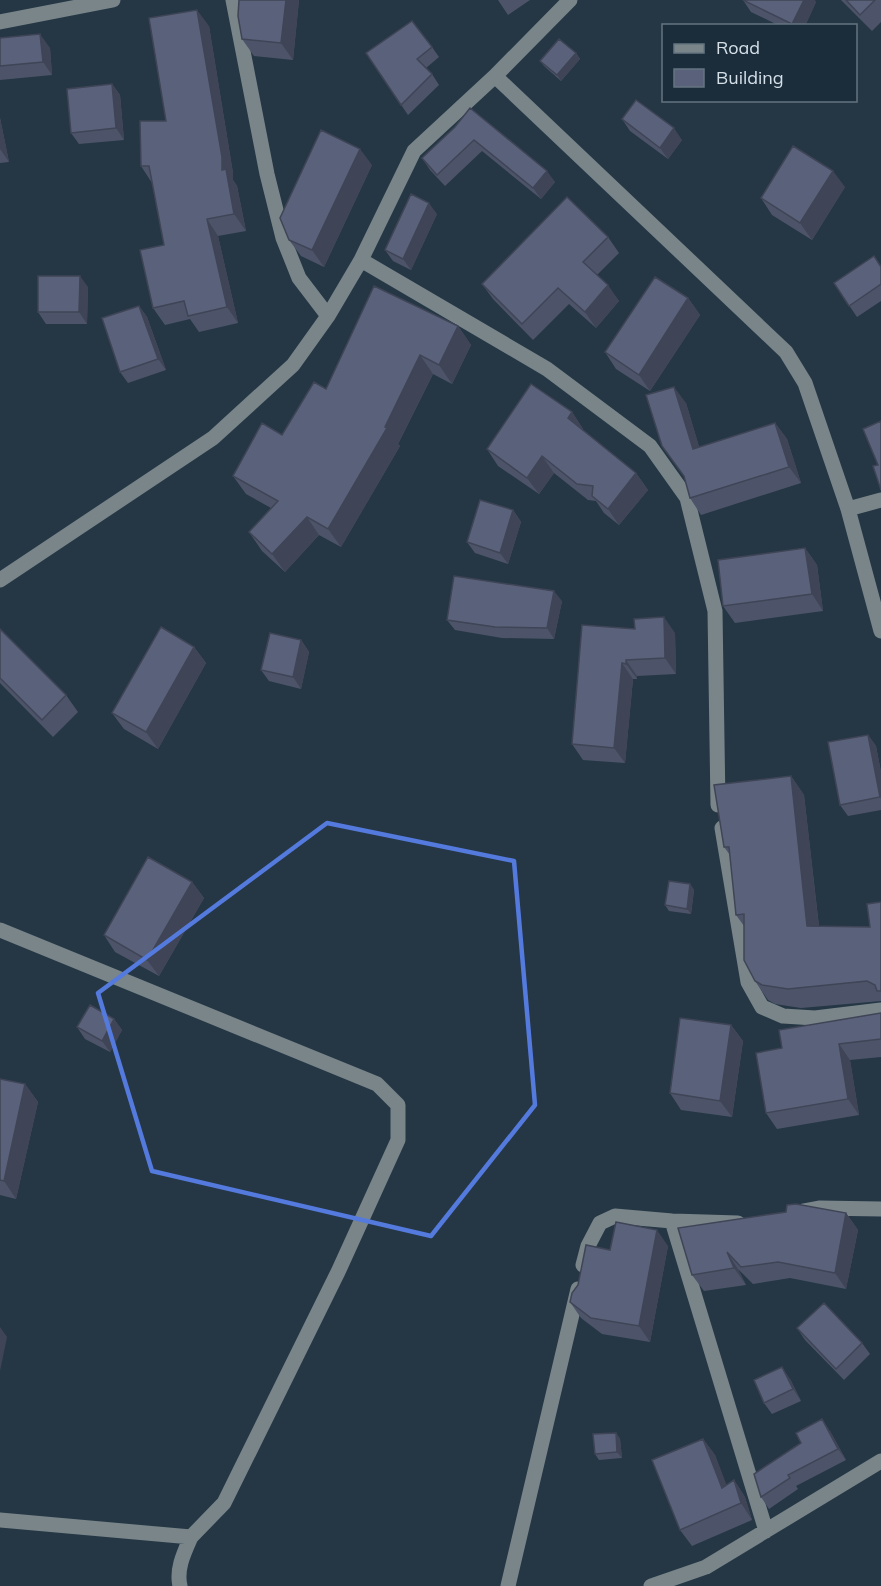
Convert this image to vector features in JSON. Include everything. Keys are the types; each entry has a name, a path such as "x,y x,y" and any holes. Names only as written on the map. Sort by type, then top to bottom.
{"street":[{"path":"0,22 113,0"},
{"path":"232,0 267,174 283,238 299,278 328,316"},
{"path":"1,575 213,438 293,365 328,316 361,260 414,151 495,76 570,0"},
{"path":"495,76 786,352 805,383 848,509 881,631"},
{"path":"361,260 557,376 650,446 687,498 715,611 717,804 748,982 762,1007 783,1016 815,1018 881,1010"},
{"path":"848,509 881,500"},
{"path":"0,930 377,1084 398,1105 398,1140 338,1272 224,1503 191,1537 182,1558 178,1577 180,1586"},
{"path":"786,1215 819,1208 881,1209"},
{"path":"508,1586 588,1246 600,1224 615,1216 672,1221 742,1223 753,1221"},
{"path":"672,1221 766,1531"},
{"path":"651,1586 706,1567 881,1461"},
{"path":"0,1520 191,1537"}],"highlighted area":[{"path":"327,823 514,861 535,1105 431,1236 152,1171 98,993"}],"building":[{"path":"239,0 286,0 281,43 242,39 238,16"},
{"path":"743,0 804,0 792,24"},
{"path":"846,0 875,0 860,15"},
{"path":"197,10 222,157 222,170 226,169 234,214 207,219 227,307 188,316 184,301 153,308 140,250 164,245 149,166 141,166 140,121 166,121 149,18"},
{"path":"412,21 432,47 417,59 432,74 401,105 366,53"},
{"path":"40,34 43,62 0,66 0,38"},
{"path":"559,39 576,53 557,75 540,61"},
{"path":"112,84 116,128 71,133 67,89"},
{"path":"636,100 674,128 660,148 622,119"},
{"path":"470,108 547,171 533,188 474,140 437,175 422,158 455,127"},
{"path":"321,130 360,149 312,250 289,240 280,218"},
{"path":"793,146 833,171 800,223 761,198"},
{"path":"411,194 429,203 403,259 385,250"},
{"path":"567,197 608,237 583,262 608,285 585,312 558,288 522,324 482,284"},
{"path":"874,256 881,267 881,284 849,306 834,283"},
{"path":"38,276 80,276 79,312 38,312"},
{"path":"655,277 688,298 639,375 605,352"},
{"path":"374,286 458,326 439,365 420,355 385,427 387,428 328,529 307,517 272,554 249,532 278,501 233,476 262,423 282,435 314,382 326,389"},
{"path":"139,306 158,359 120,372 102,318"},
{"path":"531,384 572,412 568,418 636,473 608,509 592,496 593,486 577,484 542,456 527,478 487,449"},
{"path":"674,387 693,449 775,423 789,467 690,498 684,476 662,446 646,395"},
{"path":"881,421 881,490 873,466 878,465 863,429"},
{"path":"480,500 513,510 500,553 467,542"},
{"path":"805,548 812,594 723,606 718,560"},
{"path":"454,576 554,591 547,628 495,627 447,620"},
{"path":"664,617 665,658 626,660 626,664 622,663 614,748 572,744 582,625 635,629 634,619"},
{"path":"161,627 194,647 146,732 112,713"},
{"path":"0,629 66,695 42,720 0,678"},
{"path":"270,633 301,640 293,677 261,670"},
{"path":"868,735 880,797 840,805 828,742"},
{"path":"791,776 807,926 870,927 867,904 881,902 881,991 877,991 875,985 867,981 788,989 762,985 755,981 744,960 744,914 736,915 729,847 724,847 714,785"},
{"path":"148,857 192,882 147,960 104,935"},
{"path":"669,881 690,884 687,909 665,905"},
{"path":"90,1005 114,1019 102,1041 77,1027"},
{"path":"881,1013 881,1039 839,1044 848,1099 766,1113 756,1053 782,1048 779,1030"},
{"path":"680,1018 731,1025 720,1101 670,1093"},
{"path":"0,1079 25,1084 4,1181 0,1180"},
{"path":"796,1204 846,1213 835,1273 778,1262 741,1267 727,1252 734,1268 692,1275 678,1228 786,1212 787,1205"},
{"path":"616,1222 657,1230 639,1326 591,1318 570,1302 572,1293 578,1285 586,1245 610,1250"},
{"path":"824,1303 862,1343 836,1369 797,1328"},
{"path":"782,1367 793,1389 764,1403 754,1380"},
{"path":"822,1419 838,1449 788,1475 790,1478 761,1497 754,1474 801,1443 796,1433"},
{"path":"616,1433 617,1452 595,1454 593,1434"},
{"path":"703,1439 722,1488 734,1480 741,1503 680,1530 652,1460"}]}
